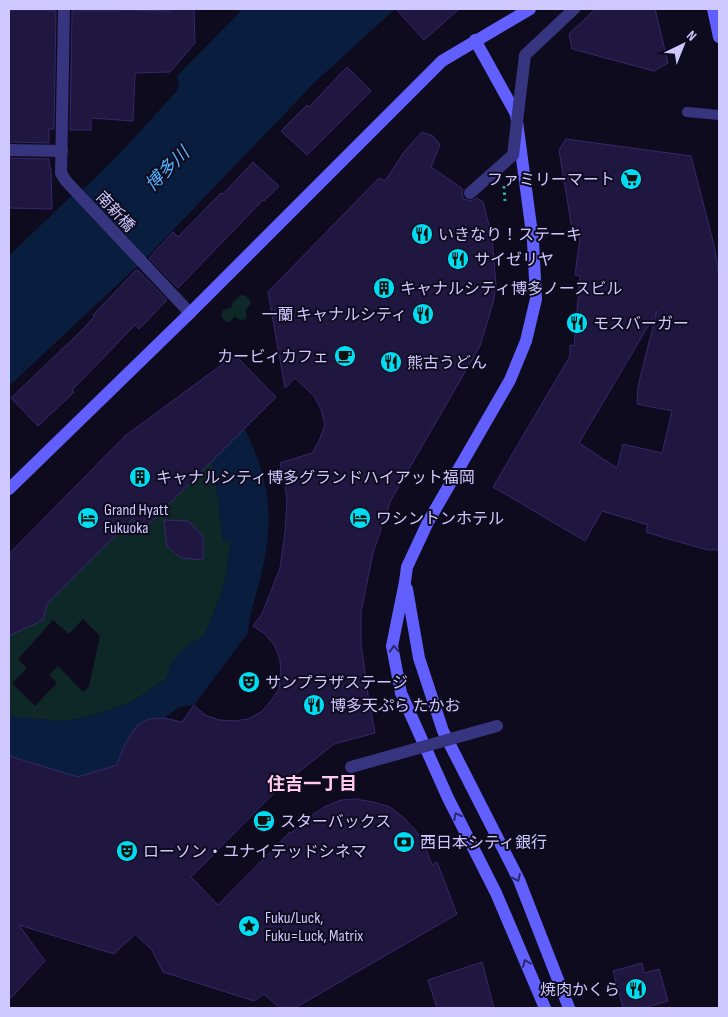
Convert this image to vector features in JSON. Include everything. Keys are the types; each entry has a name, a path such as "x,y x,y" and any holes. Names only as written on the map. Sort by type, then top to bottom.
{"street":[{"path":"9,150 62,151 64,9"},
{"path":"9,489 190,313 442,61 530,9"},
{"path":"470,193 513,155 525,55 574,9"},
{"path":"713,9 719,37"},
{"path":"475,40 516,114 533,241 536,299 526,341 510,380 428,522 407,567 392,646 401,693 448,798 496,893 544,1008"},
{"name":"南新橋","path":"62,151 61,173 66,181 190,313"},
{"path":"405,582 419,658 443,730 518,880 569,1008"},
{"path":"351,767 497,726"}],"lane":[{"path":"687,112 719,115"}],"green space":[{"path":"241,295 247,297 251,303 245,311 247,314 246,318 242,320 235,316 230,322 223,320 223,310 231,308 233,302"},
{"path":"211,461 215,475 223,541 231,541 222,592 203,637 189,644 171,665 166,679 132,702 95,715 66,721 9,717 11,710 9,709 10,635 43,620 47,604 132,519","holes":["83,619 100,636 89,686 83,692 58,666 49,675 57,683 35,706 12,683 27,668 18,659 53,620 69,634"]}],"water":[{"name":"博多川","path":"243,9 395,9 316,81 147,257 9,386 9,256 69,198 85,188 123,150 176,92 179,84 177,76"},
{"path":"244,428 253,446 263,475 269,514 266,553 248,633 194,705 179,707 164,718 148,719 138,725 123,747 117,765 78,777 17,758 9,760 9,709 11,710 10,717 66,721 95,715 132,702 166,679 171,665 178,655 189,644 203,637 222,592 231,541 223,541 215,475 211,461"}],"building":[{"path":"172,9 194,9 195,43 170,72 135,73 133,121 91,118 91,130 70,130 72,11 172,11"},
{"path":"396,9 459,9 424,40"},
{"path":"595,9 655,9 668,63 654,71 572,49 569,34"},
{"path":"9,10 56,11 54,129 49,129 49,143 9,142"},
{"path":"347,67 371,91 307,155 281,131 307,105 309,107"},
{"path":"422,132 433,136 440,145 431,167 463,189 464,199 471,201 477,198 483,202 492,237 496,285 493,303 480,346 391,500 373,553 361,612 361,643 375,733 334,744 281,786 191,877 218,905 290,832 326,806 341,800 356,799 390,807 416,831 424,844 432,865 437,862 457,914 295,1008 280,1008 264,994 254,1001 163,972 152,950 135,934 114,954 19,925 45,961 9,1000 9,756 78,777 117,765 123,748 132,733 138,725 148,719 164,718 182,722 194,705 205,715 219,720 234,721 248,719 261,712 279,689 280,660 275,646 265,634 253,626 262,614 280,568 287,501 280,463 312,453 325,425 321,409 314,396 295,378 285,388 268,292 379,178 385,181 404,152"},
{"path":"566,139 691,156 714,245 719,275 719,550 708,550 646,532 648,525 602,511 585,541 493,487 570,356 570,345 574,346 580,276 575,275 581,230 572,229 559,150","holes":["657,311 638,386 637,404 672,411 662,453 623,444 617,468 579,443"]},
{"path":"9,158 49,159 52,209 9,208"},
{"path":"253,162 279,186 263,200 178,288 149,258 173,232 178,237"},
{"path":"136,270 167,300 139,329 135,325 72,390 74,392 38,426 11,398 77,335 95,316 93,315"},
{"name":"キャナルシティ博多グランドハイアット福岡","path":"235,355 276,397 144,529 132,519 47,604 43,620 9,636 9,554 125,436"},
{"path":"164,520 188,521 203,536 203,560 181,558 167,546"},
{"path":"482,962 494,1008 437,1008 428,980"},
{"path":"642,963 644,973 659,969 668,1001 643,1008 623,1008 613,971"}],"place":[{"name":"ファミリーマート","path":"631,179"},
{"name":"いきなり！ステーキ","path":"422,234"},
{"name":"サイゼリヤ","path":"458,259"},
{"name":"キャナルシティ博多ノースビル","path":"384,288"},
{"name":"一蘭 キャナルシティ","path":"423,314"},
{"name":"モスバーガー","path":"577,323"},
{"name":"カービィカフェ","path":"345,356"},
{"name":"熊古うどん","path":"391,362"},
{"name":"キャナルシティ博多グランドハイアット福岡","path":"140,477"},
{"name":"Grand Hyatt Fukuoka","path":"88,518"},
{"name":"ワシントンホテル","path":"360,518"},
{"name":"サンプラザステージ","path":"249,682"},
{"name":"博多天ぷら たかお","path":"314,705"},
{"name":"スターバックス","path":"264,821"},
{"name":"西日本シティ銀行","path":"404,842"},
{"name":"ローソン・ユナイテッドシネマ","path":"127,851"},
{"name":"Fuku/Luck, Fuku=Luck, Matrix","path":"249,926"},
{"name":"焼肉かくら","path":"636,989"}],"district":[{"name":"住吉一丁目","path":"312,784"}]}
